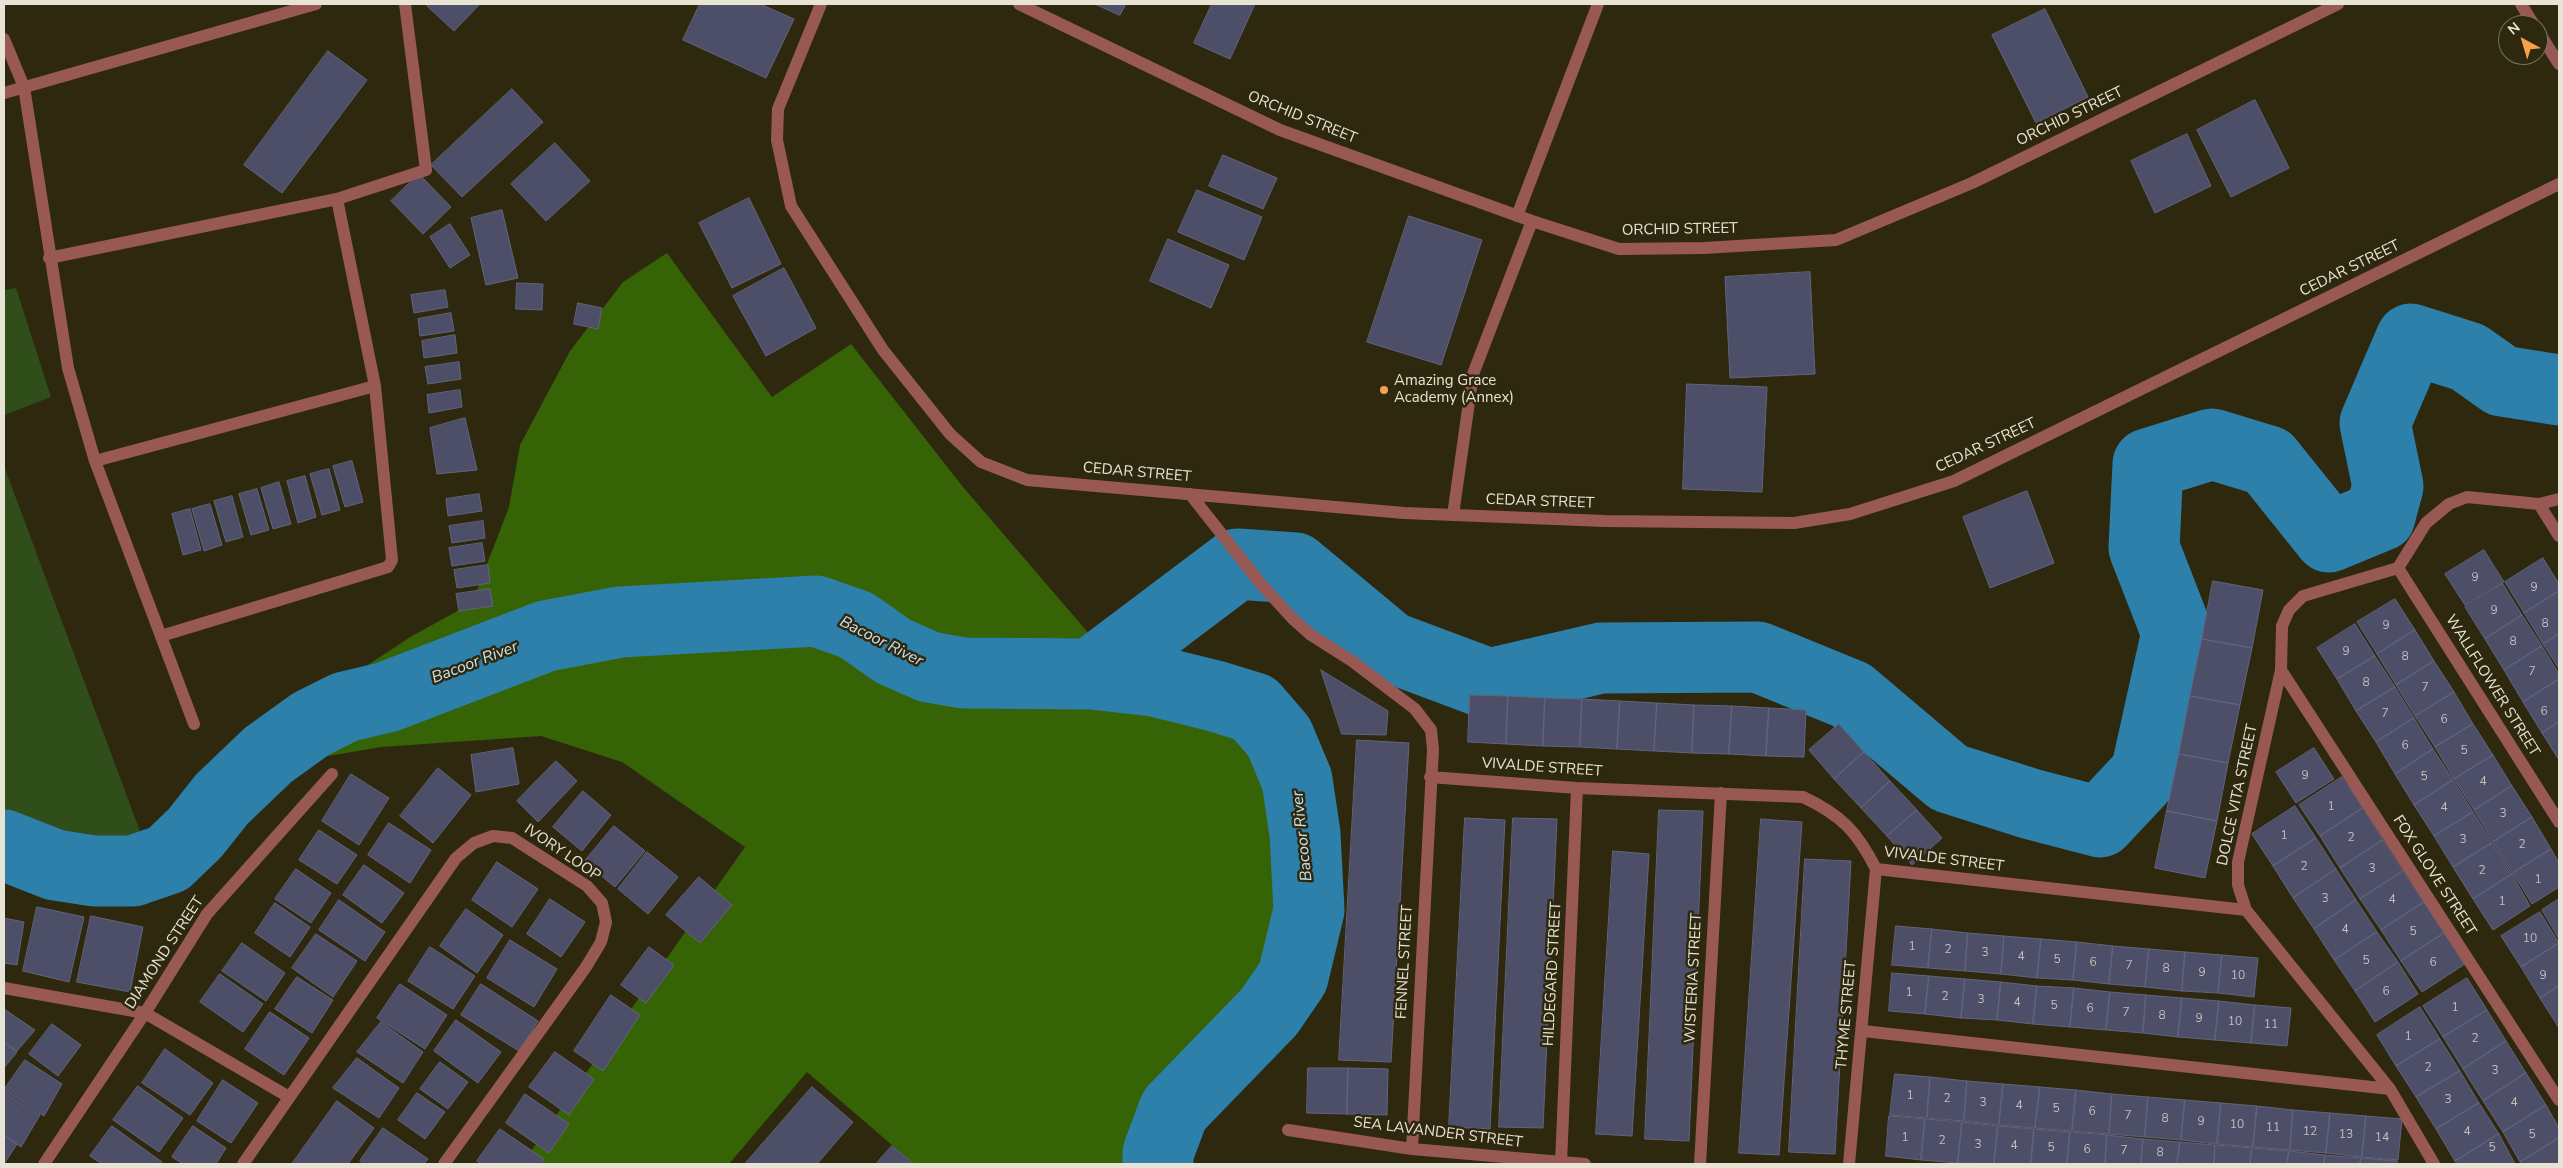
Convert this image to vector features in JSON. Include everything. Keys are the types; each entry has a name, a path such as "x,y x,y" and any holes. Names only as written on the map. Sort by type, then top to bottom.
{"street":[{"path":"4,93 316,4"},
{"path":"49,258 337,199 426,170 405,4"},
{"name":"CEDAR STREET","path":"821,4 778,109 777,140 791,206 883,350 950,434 981,462 1027,480 1453,515 1605,521 1794,523 1850,514 1954,481 2559,184"},
{"name":"ORCHID STREET","path":"1019,4 1280,130 1517,216 1618,249 1704,248 1836,240 1972,183 2338,4"},
{"path":"1517,216 1598,4"},
{"path":"2521,4 2528,15"},
{"path":"4,38 24,87 49,258 68,368 95,461 194,724"},
{"path":"2548,47 2559,64"},
{"path":"161,636 388,567 392,560 375,386 337,199"},
{"path":"1453,515 1473,374 1532,221"},
{"path":"95,461 375,386"},
{"name":"FENNEL STREET","path":"1190,494 1261,584 1311,635 1352,661 1416,709 1431,730 1433,749 1430,777 1412,1149"},
{"path":"2398,568 2426,522 2449,504 2467,497 2539,504 2559,499"},
{"path":"2539,504 2559,536"},
{"name":"DOLCE VITA STREET","path":"2398,568 2303,596 2289,610 2282,626 2280,670 2238,862 2238,885 2246,910 2390,1089 2434,1164"},
{"name":"WALLFLOWER STREET","path":"2398,568 2559,822"},
{"name":"FOX GLOVE STREET","path":"2280,670 2559,1100"},
{"name":"DIAMOND STREET","path":"44,1164 145,1013 207,914 332,774"},
{"name":"VIVALDE STREET","path":"1430,777 1577,788 1803,797 1829,809 1849,826 1864,846 1876,869 2246,910"},
{"name":"HILDEGARD STREET","path":"1561,1163 1577,788"},
{"name":"WISTERIA STREET","path":"1700,1164 1721,793"},
{"name":"IVORY LOOP","path":"244,1164 456,858 474,843 493,836 512,838 587,886 602,903 606,922 601,942 586,967 444,1164"},
{"name":"THYME STREET","path":"1849,1164 1863,1031 1876,869"},
{"path":"4,988 145,1013 289,1097"},
{"path":"1863,1031 2390,1089"},
{"name":"SEA LAVANDER STREET","path":"1288,1130 1412,1149 1516,1162 1585,1164"}],"green space":[{"path":"667,253 772,397 851,344 963,487 1109,657 1162,668 1216,686 1264,708 1301,743 1318,783 1325,918 1315,980 1287,1022 1197,1112 1174,1164 914,1164 807,1072 729,1164 522,1164 745,847 622,762 541,736 381,747 311,759 183,889 102,900 4,878 4,828 105,850 147,850 241,756 308,704 412,636 472,603 509,507 520,445 570,351 623,282"},
{"path":"16,288 51,397 4,415 4,290"},
{"path":"4,466 147,850 105,850 4,828"}],"building":[{"path":"429,4 480,4 454,31 427,6"},
{"path":"700,4 760,4 794,19 766,78 683,40"},
{"path":"1095,4 1126,4 1120,15"},
{"path":"1212,4 1255,4 1230,59 1194,43"},
{"path":"2045,9 2088,97 2036,123 1992,35"},
{"path":"328,51 367,80 282,193 244,165"},
{"path":"512,89 543,122 462,197 431,165"},
{"path":"2255,100 2289,168 2231,197 2197,130"},
{"path":"2187,134 2211,186 2155,213 2131,161"},
{"path":"555,143 590,181 546,221 511,184"},
{"path":"1223,155 1277,178 1263,209 1209,186"},
{"path":"419,174 451,207 423,234 391,201"},
{"path":"1197,190 1262,217 1244,260 1178,232"},
{"path":"749,198 781,264 732,288 699,223"},
{"path":"502,210 518,278 486,285 471,218"},
{"path":"1409,216 1482,240 1441,365 1367,342"},
{"path":"450,224 470,255 450,268 430,237"},
{"path":"1168,239 1229,265 1211,308 1150,281"},
{"path":"784,268 816,328 766,356 733,296"},
{"path":"1810,272 1815,374 1730,378 1725,277"},
{"path":"517,283 543,284 542,310 516,309"},
{"path":"445,290 448,307 414,313 411,295"},
{"path":"578,303 602,308 598,329 574,324"},
{"path":"451,313 454,331 420,336 418,319"},
{"path":"455,335 457,353 424,358 422,341"},
{"path":"459,362 461,379 428,384 425,367"},
{"path":"1687,384 1767,387 1762,492 1683,489"},
{"path":"460,390 462,407 429,413 427,395"},
{"path":"465,418 477,470 437,474 430,428"},
{"path":"352,461 363,502 345,507 333,466"},
{"path":"329,469 340,510 322,515 310,474"},
{"path":"305,476 316,517 298,523 287,481"},
{"path":"279,482 291,524 273,529 261,488"},
{"path":"257,489 269,530 251,535 239,494"},
{"path":"2027,491 2054,563 1990,588 1963,517"},
{"path":"479,494 482,511 448,516 446,499"},
{"path":"232,496 243,537 226,542 214,501"},
{"path":"210,504 222,545 204,551 192,509"},
{"path":"190,509 201,550 183,555 172,514"},
{"path":"483,521 485,538 452,543 449,526"},
{"path":"482,543 485,561 452,566 449,548"},
{"path":"2484,550 2504,582 2465,605 2445,574"},
{"path":"2543,558 2559,584 2559,591 2524,613 2505,582"},
{"path":"488,565 490,583 457,588 454,570"},
{"path":"2213,581 2263,590 2252,648 2202,639"},
{"path":"2503,584 2522,615 2485,639 2465,607"},
{"path":"490,589 493,606 459,611 456,594"},
{"path":"2559,591 2559,634 2543,644 2524,613"},
{"path":"2395,599 2415,630 2377,654 2357,622"},
{"path":"2522,615 2542,646 2504,670 2485,639"},
{"path":"2355,624 2375,656 2337,679 2317,648"},
{"path":"2415,630 2434,661 2396,685 2377,654"},
{"path":"2559,634 2559,669 2543,644"},
{"path":"2202,639 2252,648 2240,705 2190,696"},
{"path":"2542,646 2559,674 2559,679 2523,702 2504,670"},
{"path":"2375,656 2395,687 2356,711 2337,679"},
{"path":"2434,661 2454,692 2415,716 2396,685"},
{"path":"1321,670 1388,711 1386,735 1342,734"},
{"path":"2559,679 2559,722 2542,733 2523,702"},
{"path":"2395,687 2414,718 2376,742 2356,711"},
{"path":"2454,692 2473,724 2435,747 2415,716"},
{"path":"1470,695 1508,696 1506,744 1468,742"},
{"path":"1508,696 1545,698 1543,746 1506,744"},
{"path":"2190,696 2240,705 2228,763 2179,754"},
{"path":"1545,698 1582,699 1580,747 1543,746"},
{"path":"1582,699 1620,701 1617,749 1580,747"},
{"path":"1620,701 1657,703 1654,751 1617,749"},
{"path":"1657,703 1694,705 1692,753 1654,751"},
{"path":"1694,705 1732,706 1729,754 1692,753"},
{"path":"1732,706 1769,708 1766,756 1729,754"},
{"path":"1769,708 1806,710 1804,757 1766,756"},
{"path":"2414,718 2433,749 2395,774 2376,742"},
{"path":"2559,722 2559,760 2542,733"},
{"path":"1839,724 1864,752 1834,779 1809,750"},
{"path":"2473,724 2493,755 2454,779 2435,747"},
{"path":"1357,740 1409,743 1391,1062 1339,1060"},
{"path":"513,748 519,784 476,792 471,755"},
{"path":"2314,748 2334,779 2296,803 2276,772"},
{"path":"2433,749 2453,780 2414,805 2395,774"},
{"path":"1864,752 1890,781 1861,808 1834,779"},
{"path":"2179,754 2228,763 2217,821 2167,811"},
{"path":"2493,755 2512,786 2474,810 2454,779"},
{"path":"556,761 577,781 538,822 517,801"},
{"path":"438,768 471,795 433,843 400,816"},
{"path":"351,774 389,798 359,845 322,821"},
{"path":"2342,777 2363,808 2320,836 2299,805"},
{"path":"2453,780 2473,812 2434,836 2414,805"},
{"path":"1890,781 1917,810 1887,836 1861,808"},
{"path":"2512,786 2532,817 2493,842 2474,810"},
{"path":"583,791 611,815 582,851 553,827"},
{"path":"2295,806 2316,838 2273,866 2252,834"},
{"path":"2363,808 2383,840 2340,868 2320,836"},
{"path":"1659,810 1703,811 1689,1141 1645,1139"},
{"path":"1917,810 1942,838 1912,865 1887,836"},
{"path":"2167,811 2217,821 2205,878 2155,868"},
{"path":"2473,812 2492,843 2453,867 2434,836"},
{"path":"2532,817 2551,849 2513,873 2493,842"},
{"path":"1465,818 1505,820 1490,1129 1449,1127"},
{"path":"1513,818 1557,819 1543,1128 1499,1127"},
{"path":"1761,819 1802,822 1779,1155 1739,1153"},
{"path":"389,823 431,850 410,883 368,855"},
{"path":"614,826 645,851 615,887 584,862"},
{"path":"319,830 357,855 337,884 299,860"},
{"path":"2316,838 2336,869 2293,898 2273,866"},
{"path":"2383,840 2403,871 2360,899 2340,868"},
{"path":"2492,843 2512,874 2473,899 2453,867"},
{"path":"2551,849 2559,863 2559,887 2532,904 2513,873"},
{"path":"1613,851 1649,854 1632,1136 1596,1134"},
{"path":"647,852 678,877 648,914 618,889"},
{"path":"1805,859 1851,861 1835,1154 1789,1152"},
{"path":"497,862 538,889 512,927 472,900"},
{"path":"364,865 404,893 382,923 343,895"},
{"path":"296,869 331,893 311,923 275,899"},
{"path":"2336,869 2356,900 2314,929 2293,898"},
{"path":"2403,871 2424,902 2381,930 2360,899"},
{"path":"2512,874 2530,906 2493,930 2473,899"},
{"path":"699,877 732,905 700,943 666,915"},
{"path":"550,899 585,922 561,957 527,934"},
{"path":"2559,899 2559,939 2542,910"},
{"path":"339,900 385,932 365,961 319,930"},
{"path":"2356,900 2377,932 2334,960 2314,929"},
{"path":"2424,902 2444,933 2401,961 2381,930"},
{"path":"275,903 310,927 290,957 255,933"},
{"path":"37,907 84,917 69,982 23,971"},
{"path":"466,909 503,935 477,973 440,946"},
{"path":"2540,912 2559,943 2521,967 2501,936"},
{"path":"91,916 143,927 130,992 77,982"},
{"path":"4,918 24,922 17,965 4,963"},
{"path":"1896,926 1932,929 1928,968 1892,965"},
{"path":"1932,929 1968,933 1965,971 1928,968"},
{"path":"2377,932 2398,962 2355,991 2334,960"},
{"path":"1968,933 2004,936 2001,974 1965,971"},
{"path":"2444,933 2465,964 2422,992 2401,961"},
{"path":"316,934 357,961 333,997 292,968"},
{"path":"2004,936 2041,939 2037,978 2001,974"},
{"path":"2041,939 2077,942 2073,980 2037,978"},
{"path":"510,940 557,969 534,1007 487,978"},
{"path":"2077,942 2113,946 2109,984 2073,980"},
{"path":"242,943 285,973 266,1001 222,971"},
{"path":"2559,943 2559,986 2540,998 2521,967"},
{"path":"2113,946 2149,949 2145,987 2109,984"},
{"path":"430,947 475,976 453,1009 408,981"},
{"path":"649,947 674,965 646,1003 621,985"},
{"path":"2149,949 2185,952 2182,991 2145,987"},
{"path":"2185,952 2222,955 2218,993 2182,991"},
{"path":"2222,955 2258,958 2254,997 2218,993"},
{"path":"2398,962 2418,994 2375,1022 2355,991"},
{"path":"1892,973 1929,976 1925,1014 1889,1011"},
{"path":"220,974 263,1004 243,1032 200,1002"},
{"path":"1929,976 1965,979 1961,1018 1925,1014"},
{"path":"297,977 333,1000 312,1033 275,1009"},
{"path":"2467,978 2487,1010 2443,1037 2423,1006"},
{"path":"1965,979 2001,982 1997,1020 1961,1018"},
{"path":"2001,982 2037,986 2033,1024 1997,1020"},
{"path":"400,984 447,1015 425,1049 377,1018"},
{"path":"481,984 538,1021 519,1051 461,1015"},
{"path":"2037,986 2074,988 2070,1027 2033,1024"},
{"path":"2559,986 2559,1028 2540,998"},
{"path":"2074,988 2110,992 2106,1030 2070,1027"},
{"path":"2110,992 2146,995 2143,1033 2106,1030"},
{"path":"611,995 640,1015 603,1071 574,1051"},
{"path":"2146,995 2182,998 2178,1037 2143,1033"},
{"path":"2182,998 2219,1001 2215,1040 2178,1037"},
{"path":"2219,1001 2255,1005 2251,1043 2215,1040"},
{"path":"2255,1005 2291,1008 2287,1046 2251,1043"},
{"path":"2420,1007 2440,1039 2396,1066 2377,1035"},
{"path":"4,1009 35,1030 17,1051 4,1042"},
{"path":"2487,1010 2506,1041 2463,1069 2443,1037"},
{"path":"270,1012 309,1038 284,1075 245,1049"},
{"path":"456,1020 501,1052 478,1083 434,1051"},
{"path":"381,1022 423,1052 403,1083 357,1052"},
{"path":"52,1024 81,1045 58,1076 29,1054"},
{"path":"2440,1039 2460,1071 2416,1097 2396,1066"},
{"path":"2506,1041 2526,1073 2483,1101 2463,1069"},
{"path":"4,1043 17,1052 4,1068"},
{"path":"165,1049 213,1083 190,1115 142,1083"},
{"path":"555,1052 594,1079 569,1115 529,1087"},
{"path":"357,1058 399,1088 379,1118 333,1088"},
{"path":"25,1060 62,1084 44,1116 4,1090"},
{"path":"440,1062 468,1082 448,1109 420,1089"},
{"path":"1308,1068 1348,1068 1347,1114 1307,1113"},
{"path":"1348,1068 1388,1069 1387,1115 1347,1114"},
{"path":"2460,1071 2479,1103 2436,1129 2416,1097"},
{"path":"2526,1073 2546,1105 2503,1132 2483,1101"},
{"path":"1895,1074 1930,1077 1927,1118 1890,1115"},
{"path":"1930,1077 1967,1081 1964,1121 1927,1118"},
{"path":"223,1080 258,1103 231,1143 197,1121"},
{"path":"1967,1081 2003,1084 1999,1125 1964,1121"},
{"path":"2003,1084 2040,1087 2035,1128 1999,1125"},
{"path":"138,1086 183,1118 159,1152 113,1120"},
{"path":"812,1087 853,1122 817,1164 745,1164"},
{"path":"2040,1087 2076,1090 2072,1131 2035,1128"},
{"path":"2076,1090 2112,1094 2109,1134 2072,1131"},
{"path":"4,1092 40,1115 21,1147 4,1135"},
{"path":"417,1093 445,1112 425,1139 398,1120"},
{"path":"525,1094 569,1124 549,1153 506,1123"},
{"path":"2112,1094 2148,1097 2145,1137 2109,1134"},
{"path":"2148,1097 2185,1100 2181,1140 2145,1137"},
{"path":"2185,1100 2221,1103 2217,1144 2181,1140"},
{"path":"337,1101 374,1128 348,1164 292,1164"},
{"path":"2221,1103 2257,1106 2253,1147 2217,1144"},
{"path":"2479,1103 2499,1134 2455,1161 2436,1129"},
{"path":"2546,1105 2559,1128 2559,1138 2520,1162 2503,1132"},
{"path":"2257,1106 2293,1110 2290,1150 2253,1147"},
{"path":"2293,1110 2330,1113 2326,1153 2290,1150"},
{"path":"2330,1113 2366,1116 2362,1157 2326,1153"},
{"path":"1889,1116 1925,1119 1921,1160 1886,1156"},
{"path":"2366,1116 2402,1119 2398,1160 2362,1157"},
{"path":"1925,1119 1962,1122 1958,1163 1921,1160"},
{"path":"1962,1122 1998,1126 1994,1164 1958,1163"},
{"path":"112,1126 162,1162 161,1164 102,1164 90,1156"},
{"path":"193,1126 226,1148 216,1164 183,1164 172,1157"},
{"path":"1998,1126 2034,1129 2031,1164 1994,1164"},
{"path":"383,1128 428,1159 424,1164 364,1164 360,1161"},
{"path":"500,1129 544,1159 540,1164 481,1164 477,1161"},
{"path":"2034,1129 2070,1132 2067,1164 2031,1164"},
{"path":"2070,1132 2107,1135 2105,1164 2067,1164"},
{"path":"2499,1134 2515,1164 2457,1164 2455,1161"},
{"path":"2107,1135 2143,1139 2141,1164 2105,1164"},
{"path":"4,1136 17,1144 4,1164"},
{"path":"2559,1138 2559,1164 2522,1164 2520,1162"},
{"path":"2143,1139 2180,1142 2177,1164 2141,1164"},
{"path":"2180,1142 2215,1145 2214,1164 2177,1164"},
{"path":"2215,1145 2252,1148 2250,1164 2214,1164"},
{"path":"892,1146 914,1164 876,1164"},
{"path":"2252,1148 2289,1151 2287,1164 2250,1164"},
{"path":"2289,1151 2325,1155 2324,1164 2287,1164"},
{"path":"2325,1155 2361,1158 2360,1164 2324,1164"},
{"path":"2361,1158 2397,1161 2397,1164 2360,1164"}],"waterway":[{"path":"1091,674 1237,564 1295,568 1390,647 1489,684 1601,658 1758,657 1851,695 1949,778 2031,804 2100,822 2146,773 2177,633 2144,548 2148,464 2212,444 2268,461 2329,537 2380,516 2388,486 2375,423 2411,339 2468,357 2502,381 2559,390"},
{"name":"Bacoor River","path":"4,845 55,865 94,871 133,871 168,859 195,833 222,799 268,755 311,724 345,707 387,697 546,636 620,622 816,611 856,625 893,651 929,667 964,673 1091,674 1154,681 1215,696 1254,708 1279,737 1297,780 1305,834 1309,910 1293,977 1269,1012 1174,1110 1158,1153 1158,1164"}],"place":[{"name":"Amazing Grace Academy (Annex)","path":"1384,390"}]}
